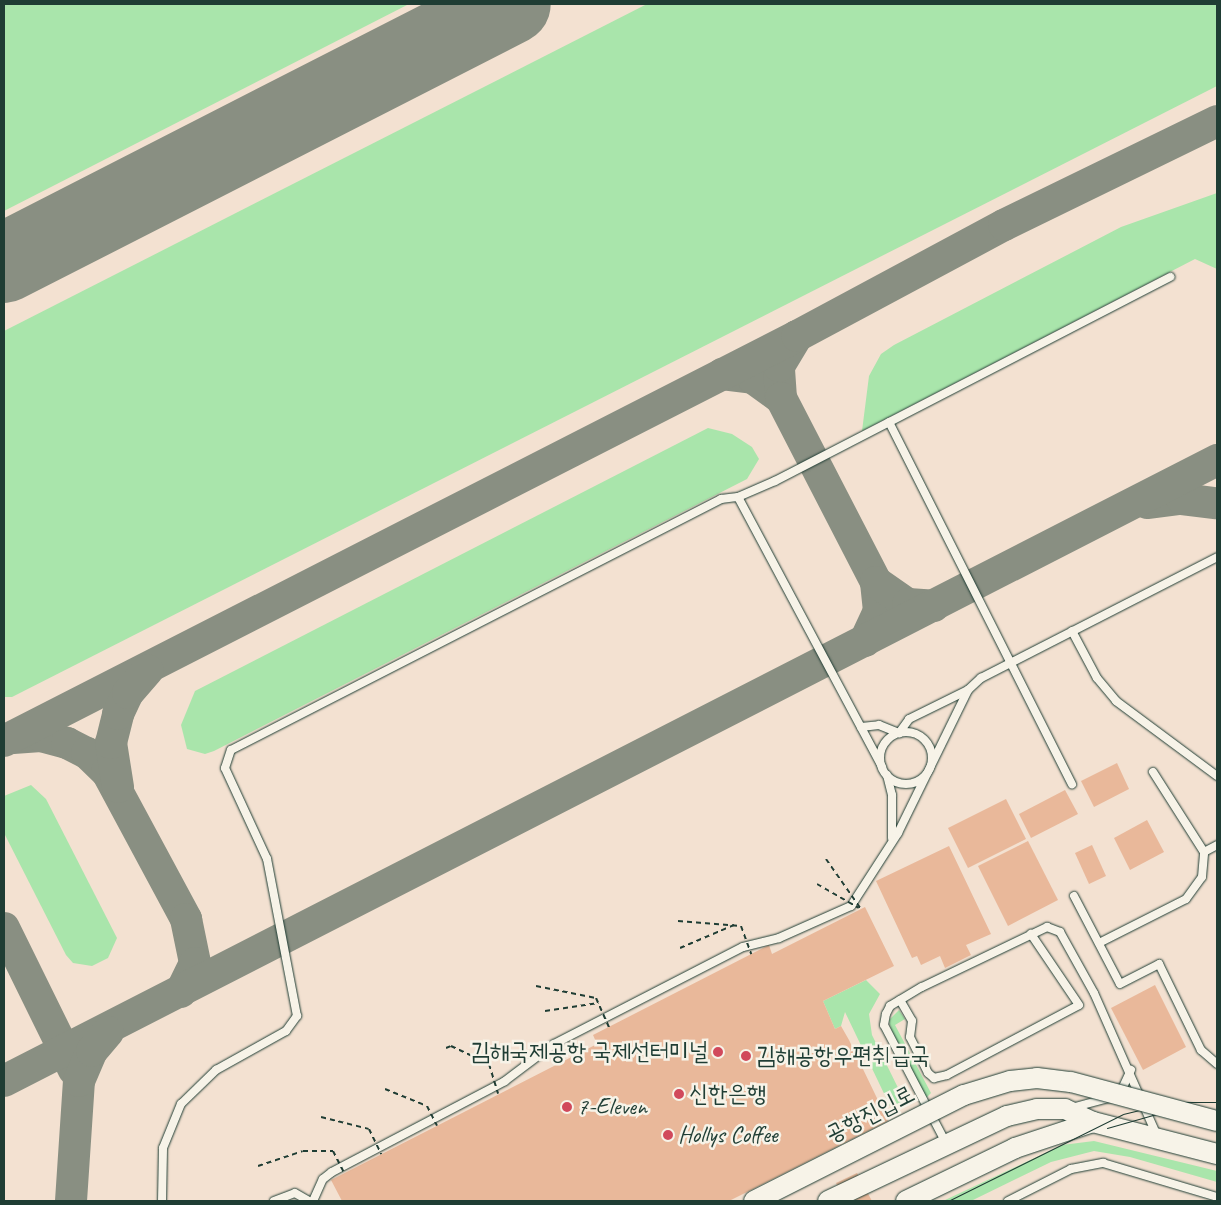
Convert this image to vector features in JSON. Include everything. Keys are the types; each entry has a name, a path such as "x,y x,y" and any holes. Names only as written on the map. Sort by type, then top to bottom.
{"main road":[{"name":"공항진입로","path":"754,1201 964,1095 1010,1081 1037,1078 1071,1082 1217,1121"},
{"path":"828,1201 946,1143 1007,1116 1038,1109 1065,1109 1094,1122 1217,1154"},
{"path":"906,1201 1015,1148 1094,1122"}],"lane":[{"path":"162,1201 163,1148 181,1104 211,1074 286,1031 297,1016 267,859 225,768 230,750 721,499 738,497 1171,278"},
{"path":"889,422 1072,784"},
{"path":"738,497 887,775 892,795 892,838"},
{"path":"882,767 885,743 899,733 909,720 968,690 1011,663 1217,557"},
{"path":"1072,631 1097,678 1116,701 1217,776"},
{"path":"313,1201 317,1188 332,1172 505,1081 574,1033 743,947 779,938 851,906 892,838 898,834 968,690"},
{"path":"861,727 879,725 899,733 916,734 929,745 932,761 925,776 910,784 887,775"},
{"path":"1099,943 1193,894 1202,877 1204,852 1194,841 1153,772"},
{"path":"1204,852 1217,845"},
{"path":"1074,896 1120,984 1159,964 1201,1050 1217,1064"},
{"path":"946,1143 884,1025 886,1014 900,1000 1047,927 1060,932 1094,993 1131,1070 1159,1140"},
{"path":"900,1000 912,1021 910,1037 928,1073 934,1078 947,1075 1079,1005 1031,934"},
{"path":"1065,1109 1112,1097 1123,1087 1131,1070"},
{"path":"1008,1201 1071,1169 1103,1163 1217,1197"},
{"path":"274,1201 295,1193 317,1188"},
{"path":"295,1193 309,1201"}],"path":[{"path":"817,884 861,909 826,859"},
{"path":"678,922 741,926 751,954"},
{"path":"680,948 734,925"},
{"path":"536,986 596,998 609,1027"},
{"path":"545,1011 598,1003"},
{"path":"446,1048 450,1046 489,1064 498,1094"},
{"path":"385,1089 427,1106 437,1126"},
{"path":"321,1117 369,1129 381,1154"},
{"path":"258,1166 303,1151 333,1151 344,1173"}],"green space":[{"path":"4,4 409,4 4,211"},
{"path":"647,4 1217,4 1217,86 12,697 4,697 4,331"},
{"path":"1217,193 1217,269 1195,259 862,431 869,376 881,354 894,345 1121,227"},
{"path":"708,428 732,434 752,447 759,459 747,479 214,751 205,754 187,749 181,725 195,691"},
{"path":"31,785 46,799 117,938 108,958 92,966 73,963 66,955 4,833 4,796"},
{"path":"866,980 880,994 869,1014 872,1035 905,1102 890,1106 845,1012 841,1026 835,1029 823,1001"},
{"path":"899,1010 905,1019 895,1025 931,1093 926,1098 891,1029 889,1020"},
{"path":"1094,1141 1217,1171 1217,1182 1130,1157 1094,1151 1051,1162 971,1201 943,1201 1062,1145"}],"building":[{"path":"1117,763 1129,789 1094,807 1081,781"},
{"path":"1065,790 1078,814 1031,838 1019,814"},
{"path":"1006,799 1026,839 968,868 948,828"},
{"path":"1147,820 1164,852 1130,870 1114,838"},
{"path":"1028,841 1058,900 1008,926 978,866"},
{"path":"1092,845 1106,876 1089,884 1075,853"},
{"path":"949,846 991,934 966,945 971,955 945,968 940,956 921,965 917,956 912,958 876,881"},
{"name":"김해국제공항 국제선터미널","path":"865,907 894,966 823,1001 835,1029 841,1026 849,1040 888,1121 729,1201 342,1201 331,1180 597,1044 593,1035 769,945 772,954"},
{"path":"1155,985 1186,1047 1143,1070 1111,1008"},
{"path":"857,1173 872,1201 846,1201 836,1183"}],"taxiway":[{"path":"4,741 797,336 1004,225 1217,121"},
{"path":"722,374 753,378 781,398 779,366 797,336"},
{"path":"781,398 876,582"},
{"path":"4,1081 1217,460"},
{"path":"1147,503 1182,499 1217,503"},
{"path":"865,641 879,611 876,582 908,604 934,606"},
{"path":"118,787 111,743 118,714 128,693 148,670"},
{"path":"13,738 41,736 67,743 87,753 107,772 186,919 195,963 181,992"},
{"path":"4,928 74,1070"},
{"path":"71,1201 79,1081 92,1051 108,1032"}],"runway":[{"path":"4,263 511,4"}],"tram line":[{"path":"948,1201 1123,1114 1173,1102 1217,1102"},
{"path":"1107,1128 1170,1110 1217,1110"}],"place":[{"name":"김해국제공항 국제선터미널","path":"718,1052"},
{"name":"김해공항우편취급국","path":"746,1056"},
{"name":"신한은행","path":"679,1094"},
{"name":"7-Eleven","path":"567,1107"},
{"name":"Hollys Coffee","path":"668,1135"}]}
